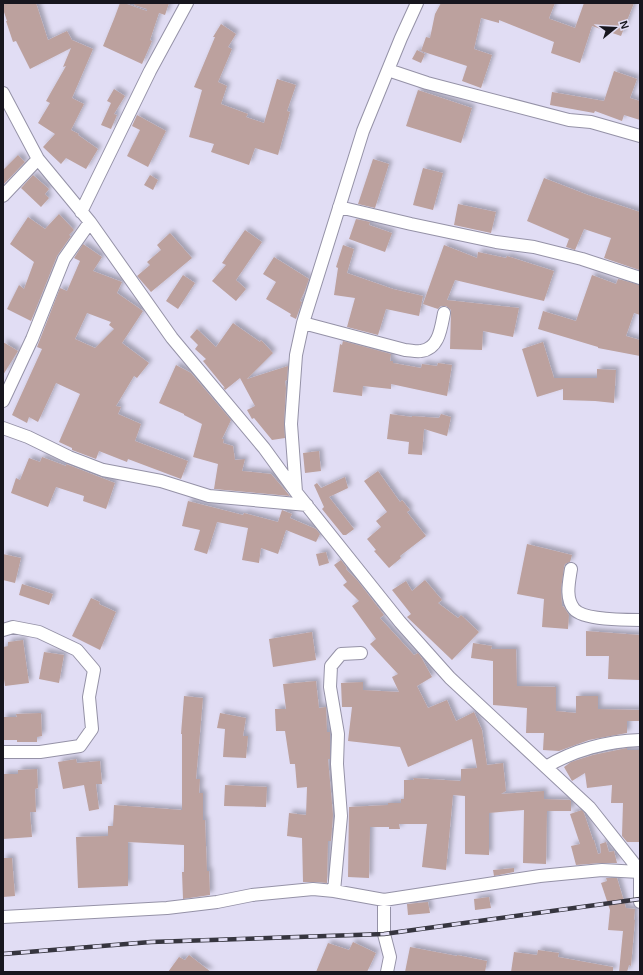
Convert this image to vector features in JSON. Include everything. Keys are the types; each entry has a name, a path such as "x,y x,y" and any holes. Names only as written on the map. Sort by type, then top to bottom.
{"street":[{"path":"81,212 150,71 186,3"},
{"path":"296,492 292,424 296,355 303,323 363,131 417,3"},
{"path":"388,70 427,83 569,120 591,122 640,136"},
{"path":"3,93 38,159 90,222 172,338 264,448 296,492 400,622 450,678 590,808 640,872"},
{"path":"3,196 38,159"},
{"path":"339,207 410,224 496,242 548,250 582,258 640,278"},
{"path":"3,400 32,339 64,259 90,222"},
{"path":"303,323 405,350 420,352 431,348 435,344 440,333 444,313"},
{"path":"3,428 28,437 103,470 161,481 209,496 307,505"},
{"path":"571,570 568,590 570,601 574,609 583,615 640,620"},
{"path":"3,630 13,628 39,632 46,635 77,650 94,670 90,697 92,729 80,746 40,752 3,752"},
{"path":"334,891 341,816 337,764 338,734 330,687 331,666 341,654 361,653"},
{"path":"546,767 559,758 602,744 640,740"},
{"path":"3,917 167,908 217,902 252,895 313,889 334,891 384,900 540,876 602,870 640,872"},
{"path":"640,876 640,902"},
{"path":"384,900 384,934 390,957 387,972"}],"building":[{"path":"3,3 36,3 48,40 67,31 72,40 93,49 72,98 84,104 71,130 79,134 78,135 98,149 86,169 66,158 61,164 43,147 55,134 38,123 50,103 46,101 66,66 63,67 71,48 30,69 16,41 13,42 6,21"},
{"path":"120,3 147,11 147,9 134,5 135,3 169,3 165,15 159,13 150,40 152,41 142,64 103,46"},
{"path":"441,3 555,3 549,18 575,28 584,3 634,3 621,36 592,26 580,63 551,53 554,42 499,20 499,23 481,18 474,49 492,55 481,88 462,81 467,66 421,51 426,37 430,38 435,14"},
{"path":"221,24 236,34 228,47 232,49 218,82 227,86 221,104 248,114 246,117 264,123 277,79 296,85 287,111 290,112 278,155 255,148 249,165 211,152 214,144 189,137 202,90 194,87 215,37 213,37"},
{"path":"417,50 425,54 421,63 412,59"},
{"path":"614,71 637,79 630,98 640,101 640,120 624,115 622,121 595,111 594,113 550,105 552,92 604,101"},
{"path":"114,89 125,96 114,114 117,115 111,129 101,125 111,103 107,101"},
{"path":"418,90 472,108 461,143 406,126"},
{"path":"137,115 166,131 148,167 127,156 140,130 132,126"},
{"path":"18,155 25,162 3,185 3,170"},
{"path":"373,159 389,164 375,208 358,204"},
{"path":"423,168 443,173 433,210 413,205"},
{"path":"33,175 49,189 45,194 49,198 41,207 21,188"},
{"path":"150,175 158,180 153,190 144,185"},
{"path":"544,178 588,195 640,212 639,270 604,258 611,238 584,229 575,250 566,247 569,239 527,221"},
{"path":"458,204 496,212 491,233 454,225"},
{"path":"59,214 74,230 69,235 71,236 57,256 31,321 7,309 19,285 24,289 34,262 10,244 28,217 45,229"},
{"path":"356,219 370,222 369,225 392,233 385,252 349,239"},
{"path":"245,230 262,242 236,280 246,289 236,301 212,281 226,265 222,263"},
{"path":"170,233 192,258 151,292 137,276 150,265 147,262 161,250 157,245"},
{"path":"83,244 102,257 93,271 122,282 117,293 143,311 122,343 149,363 137,378 134,376 116,406 121,407 118,414 141,424 135,441 188,461 181,479 128,459 127,462 99,451 96,459 72,450 72,448 59,442 80,394 56,383 38,422 29,417 27,423 12,415 42,349 37,347 60,288 67,291 80,261 74,258","holes":["87,313 111,322 109,325 114,329 95,348 75,339"]},
{"path":"343,245 354,249 347,273 393,289 423,296 419,316 386,309 378,335 347,327 355,298 334,295 338,268 336,267"},
{"path":"444,245 477,258 478,252 506,258 507,256 554,271 544,301 455,280 447,300 519,308 513,337 483,331 482,350 450,349 451,310 446,306 441,306 438,309 423,304"},
{"path":"274,257 309,279 300,301 302,302 296,319 290,316 291,314 266,299 276,282 263,274"},
{"path":"183,275 195,283 178,309 166,301"},
{"path":"592,275 616,284 618,279 640,285 640,315 634,313 626,336 640,340 640,356 598,348 538,329 543,311 576,321"},
{"path":"233,323 260,342 261,340 273,353 247,379 288,366 287,380 285,381 285,438 272,440 254,418 252,419 247,410 255,406 240,378 225,390 223,387 225,388 203,361 206,359 195,349 198,345 190,337 197,329 216,347"},
{"path":"343,341 391,354 390,361 393,361 393,363 421,368 422,364 437,366 438,363 452,365 447,396 391,384 391,389 363,386 362,396 333,392 340,344 342,345"},
{"path":"3,342 18,351 3,375"},
{"path":"543,342 554,378 597,378 597,369 616,370 614,403 563,400 563,389 537,397 522,349"},
{"path":"176,365 191,373 231,420 222,439 224,439 223,443 233,446 235,460 245,459 242,471 271,474 290,496 214,489 218,464 193,457 202,424 159,403"},
{"path":"390,414 412,417 439,418 441,414 451,417 447,436 424,429 422,455 408,454 409,442 387,439"},
{"path":"319,451 321,471 305,473 303,453"},
{"path":"42,457 66,466 66,464 115,483 106,509 83,501 84,496 56,487 48,507 11,493 16,478 20,480 29,458 40,462"},
{"path":"378,471 400,502 402,500 410,510 407,512 426,536 400,556 401,558 389,568 374,551 376,550 367,539 381,527 376,521 387,512 364,481"},
{"path":"345,477 348,488 329,497 354,529 346,535 343,535 322,509 324,507 314,485 317,483 321,488"},
{"path":"188,501 278,522 282,510 292,514 290,518 316,529 320,534 316,542 286,530 278,554 261,548 259,563 242,560 248,528 217,522 207,554 194,550 200,530 182,526"},
{"path":"527,544 572,555 570,562 565,564 564,567 561,589 562,606 569,615 568,629 542,627 544,599 517,594"},
{"path":"326,552 329,563 319,566 316,554"},
{"path":"3,554 21,558 15,583 3,580"},
{"path":"341,560 347,568 346,569 357,580 384,615 380,618 414,655 418,653 421,657 432,677 417,686 428,708 447,700 456,721 474,712 482,730 487,765 503,763 506,791 501,794 544,791 543,799 571,801 571,811 547,811 546,864 523,863 524,810 489,813 489,855 465,854 465,796 453,795 446,870 422,867 427,824 399,824 400,829 389,829 389,827 370,827 369,878 348,877 349,807 401,803 401,799 404,799 404,780 414,780 413,778 461,781 461,769 477,768 472,739 408,767 400,747 348,741 352,707 342,707 341,683 363,682 363,690 399,692 392,677 398,674 370,644 376,639 352,606 359,601 343,585 347,582 334,565"},
{"path":"425,580 442,600 438,603 458,618 461,615 479,632 452,660 407,617 411,614 392,590 406,581 412,591"},
{"path":"22,584 53,594 49,605 19,595"},
{"path":"91,598 100,602 99,604 116,612 100,650 72,636"},
{"path":"586,631 640,635 640,680 608,679 609,656 586,656"},
{"path":"312,632 316,660 273,667 269,639"},
{"path":"23,640 29,683 5,686 3,672 3,647 8,646 8,642"},
{"path":"473,643 492,646 491,649 516,649 517,686 556,687 556,711 576,713 576,696 598,696 598,709 640,710 640,721 627,721 627,733 589,740 559,751 543,750 544,733 526,733 527,708 493,705 493,661 471,658"},
{"path":"44,652 64,655 59,683 39,679"},
{"path":"316,681 319,708 326,707 327,732 330,732 330,759 328,759 333,815 331,841 328,841 327,883 303,882 302,838 287,836 289,813 306,815 307,787 297,788 295,764 290,764 285,731 276,731 275,709 286,709 283,684"},
{"path":"184,696 203,698 196,779 200,779 199,793 203,793 203,820 205,820 207,871 209,871 210,895 183,899 182,872 184,872 184,845 128,842 128,886 78,888 76,837 108,836 108,826 113,826 114,805 182,810 181,734"},
{"path":"41,713 42,736 37,737 37,742 3,740 3,717 17,717 16,714"},
{"path":"220,713 246,718 243,736 248,736 246,758 223,757 225,729 217,728"},
{"path":"627,748 627,750 640,750 640,842 627,842 622,836 623,803 611,803 612,785 587,788 585,773 572,781 564,767 571,762 593,755"},
{"path":"76,759 77,763 100,761 102,784 96,784 99,809 89,811 84,785 63,789 58,762"},
{"path":"37,769 38,788 35,789 36,812 30,812 32,837 3,839 3,774 18,774 18,770"},
{"path":"225,785 267,787 266,807 224,806"},
{"path":"582,810 598,854 601,853 600,844 606,842 609,852 614,851 617,863 576,865 571,846 580,844 570,814"},
{"path":"3,858 12,858 15,896 3,897"},
{"path":"514,868 514,872 494,876 493,870"},
{"path":"606,878 617,878 626,908 635,909 631,966 629,965 627,972 619,972 623,931 608,930 610,910 601,883 607,881"},
{"path":"489,897 491,908 475,910 474,899"},
{"path":"428,902 430,913 408,915 407,904"},
{"path":"353,942 376,953 367,972 316,972 328,943 349,950"},
{"path":"410,947 487,961 485,972 405,972"},
{"path":"538,950 559,953 558,957 613,967 613,972 511,972 514,952 537,955"},
{"path":"189,955 211,972 168,972 179,957 185,960"}],"railway":[{"path":"3,954 151,942 384,934 640,899"}]}
